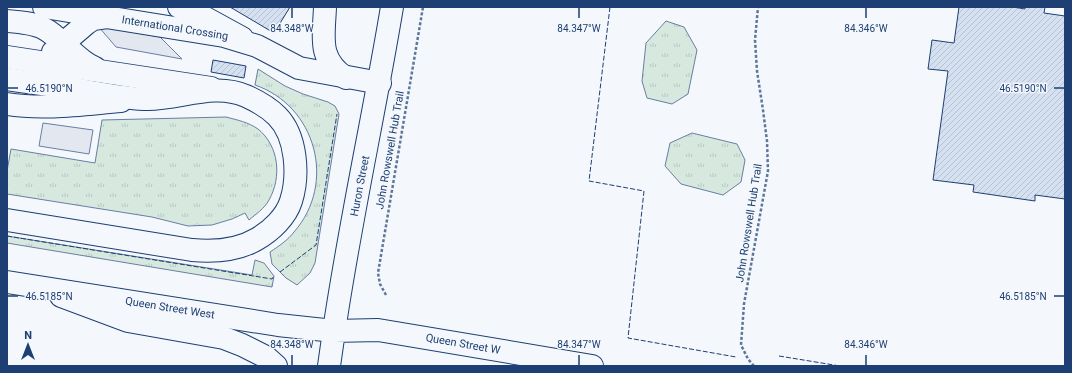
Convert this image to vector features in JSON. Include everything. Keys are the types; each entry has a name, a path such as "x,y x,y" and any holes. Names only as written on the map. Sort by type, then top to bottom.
{"main road":[{"name":"International Crossing","path":"44,7 224,36 257,46"},
{"name":"International Crossing","path":"179,7 193,11 299,68 346,78 380,83"},
{"path":"325,7 323,34 326,56 334,69 346,78"},
{"name":"Huron Street","path":"328,366 340,293 380,83 392,7"},
{"path":"7,21 28,21 69,16 102,16"},
{"path":"16,58 44,57 93,20 102,16"},
{"path":"7,21 42,27 84,62 102,71"},
{"path":"7,220 192,250 212,252 228,250 256,240 271,229 282,217 290,202 295,184 296,166 293,146 287,130 278,116 264,105 252,99 228,91 16,58"},
{"path":"7,79 117,96 147,99"},
{"path":"7,104 52,107 147,99 206,91 228,91"},
{"name":"Queen Street West","path":"7,282 282,325 334,331"},
{"path":"35,286 128,321 224,338 266,357 276,366"},
{"name":"Queen Street W","path":"334,331 378,330 592,366"}],"path":[{"name":"John Rowswell Hub Trail","path":"386,295 380,284 378,273 423,7"},
{"name":"John Rowswell Hub Trail","path":"754,366 748,359 741,345 744,304 768,171 765,125 757,72 755,40 758,7"}],"green space":[{"path":"666,21 684,27 697,50 688,94 672,104 647,98 642,81 646,43"},
{"path":"258,69 285,86 303,94 328,102 335,106 339,114 315,263 310,273 297,285 286,278 272,264 270,252 292,235 307,212 315,191 317,169 314,148 305,128 293,110 276,95 255,85"},
{"path":"226,117 246,123 258,129 265,136 274,153 277,172 273,191 267,203 249,220 245,213 212,225 188,226 152,217 7,194 7,171 11,149 95,163 102,120"},
{"path":"692,133 737,144 745,160 741,182 723,195 681,184 665,166 670,143"},
{"path":"7,236 252,275 255,260 264,263 274,276 272,287 7,243"}],"shaded area":[{"path":"98,26 160,37 182,59 116,47"},
{"path":"43,123 93,130 89,154 39,146"}],"building":[{"path":"230,7 290,7 274,33"},
{"path":"959,7 1013,7 1025,9 1025,7 1045,7 1044,13 1065,16 1065,199 1035,195 1035,201 973,192 974,185 933,180 948,71 928,69 932,40 954,43"},
{"path":"213,60 246,66 244,78 211,72"}],"fence":[{"path":"610,7 589,181 644,191 628,338 736,357"},
{"path":"280,272 316,245 337,114"},
{"path":"7,236 272,279 274,276"},
{"path":"779,356 840,366"}]}
